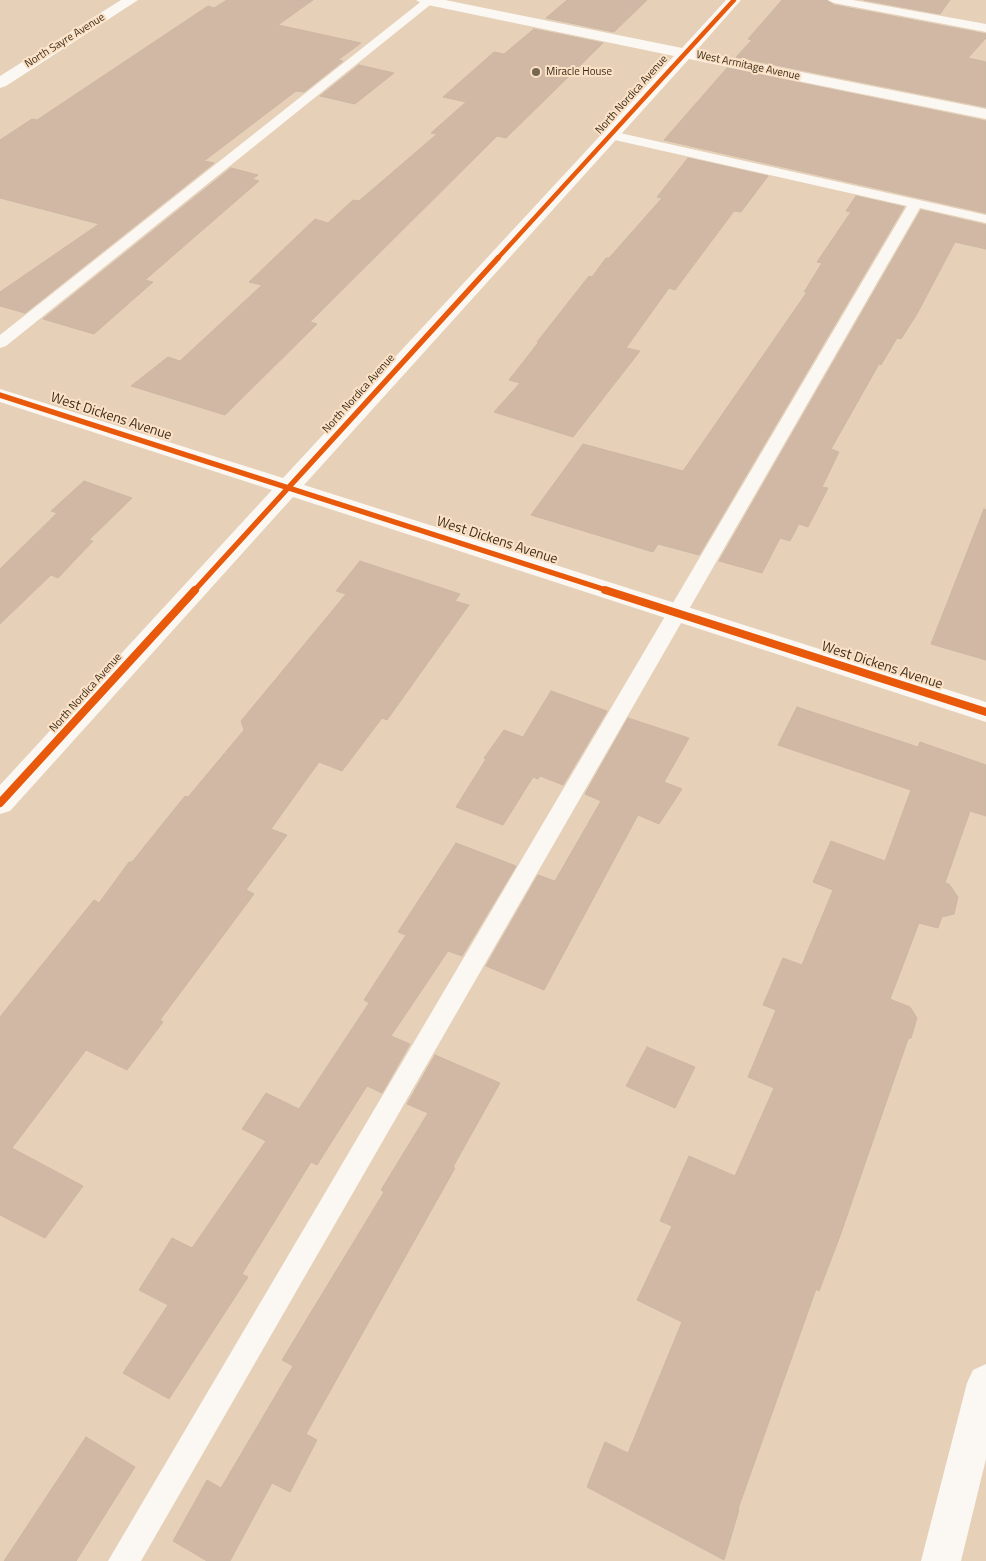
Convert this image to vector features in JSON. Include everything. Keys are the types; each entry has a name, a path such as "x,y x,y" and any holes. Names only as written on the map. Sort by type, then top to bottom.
{"street":[{"name":"North Sayre Avenue","path":"0,83 131,0"},
{"name":"North Nordica Avenue","path":"0,803 734,0"},
{"name":"West Armitage Avenue","path":"426,1 986,114"},
{"name":"West Dickens Avenue","path":"0,395 986,712"},
{"path":"941,1561 986,1383"}],"lane":[{"path":"834,0 986,28"},
{"path":"0,343 426,1"},
{"path":"611,135 986,219"},
{"path":"124,1561 916,203"}],"building":[{"path":"227,0 313,0 278,25 361,43 338,60 343,61 304,92 296,91 204,161 214,163 25,313 0,306 0,292 99,224 0,198 0,140 32,119 37,120 208,6 214,8"},
{"path":"567,0 647,0 614,32 546,18"},
{"path":"782,0 826,0 834,5 986,34 986,38 968,58 986,62 986,107 736,57 752,40 748,39"},
{"path":"864,0 950,0 940,14"},
{"path":"534,29 603,43 506,138 497,136 310,322 317,324 225,415 131,386 168,357 180,361 262,285 249,282 315,219 328,223 353,200 359,201 437,134 431,133 466,102 443,97 494,52 504,54"},
{"path":"359,65 394,73 355,104 320,96"},
{"path":"727,68 986,121 986,213 664,140"},
{"path":"688,158 768,176 741,212 734,211 675,290 669,288 626,348 640,351 573,437 494,412 520,383 509,380 537,342 589,276 592,277 606,258 609,258 662,198 657,197"},
{"path":"231,168 258,175 252,179 259,181 145,280 153,282 94,334 43,319"},
{"path":"856,196 904,207 699,555 658,544 653,552 531,515 583,444 683,471 807,292 804,292 822,263 817,262 851,212 846,211"},
{"path":"921,210 986,225 986,249 955,242 917,314 901,339 897,338 881,365 879,364 831,449 839,452 822,487 828,488 808,527 799,524 790,541 780,538 762,573 719,561"},
{"path":"84,481 132,498 89,540 93,541 58,578 51,575 0,624 0,569 57,513 51,511"},
{"path":"984,509 986,510 986,660 931,644"},
{"path":"360,561 460,594 455,601 469,605 387,720 382,718 342,771 319,762 271,829 287,835 246,890 254,894 160,1020 163,1022 127,1070 86,1050 12,1148 83,1186 45,1238 0,1215 0,1017 94,900 99,903 129,862 132,862 185,796 188,797 244,730 241,721 346,594 336,591"},
{"path":"551,691 607,711 563,785 540,776 538,779 533,777 503,825 456,807 486,759 484,758 504,730 523,737"},
{"path":"797,707 918,747 920,742 986,765 986,816 970,811 945,883 949,884 958,897 954,914 942,917 938,928 919,923 890,999 910,1007 917,1018 840,1236 819,1291 816,1289 738,1509 724,1560 587,1487 605,1442 628,1453 682,1322 637,1300 672,1226 660,1221 689,1156 735,1176 774,1088 748,1077 776,1010 763,1005 783,958 802,965 833,890 813,882 831,841 885,861 911,790 778,745"},
{"path":"628,718 689,738 664,782 682,789 659,824 638,815 544,990 486,966 538,875 555,881 601,801 585,794"},
{"path":"456,843 516,866 462,956 448,951 391,1036 410,1044 382,1093 367,1086 317,1165 311,1162 242,1274 248,1277 169,1399 123,1373 168,1305 139,1290 172,1238 192,1248 266,1141 242,1129 266,1093 299,1109 369,1003 364,1000 406,935 398,932"},
{"path":"647,1047 695,1067 675,1108 626,1086"},
{"path":"435,1055 500,1083 453,1167 455,1168 306,1434 317,1440 290,1492 272,1483 230,1561 207,1561 173,1541 207,1480 221,1488 293,1366 282,1360 384,1192 381,1190 428,1113 407,1104"},
{"path":"86,1437 135,1467 76,1561 4,1561"}],"cycle path":[{"path":"0,803 734,0"},
{"path":"0,395 986,712"}],"place":[{"name":"Miracle House","path":"536,72"}]}
